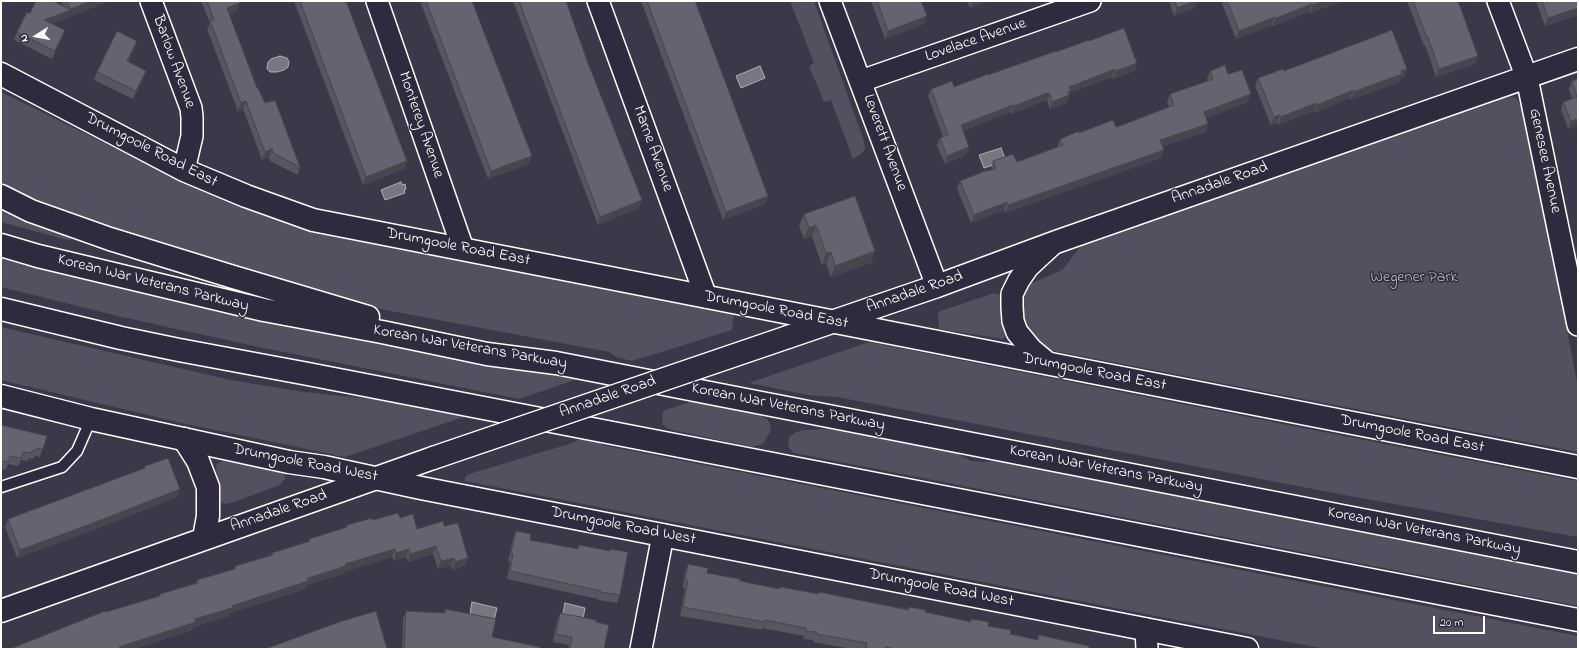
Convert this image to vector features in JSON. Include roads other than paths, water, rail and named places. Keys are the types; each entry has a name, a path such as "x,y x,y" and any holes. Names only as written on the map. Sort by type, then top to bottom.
{"main road":[{"name":"Annadale Road","path":"2,611 374,478 937,286 1056,242 1578,59"},
{"name":"Drumgoole Road East","path":"1,74 184,170 246,196 313,220 1578,467"},
{"path":"1,196 31,211 78,228 238,278 400,325 490,345 556,363"},
{"name":"Korean War Veterans Parkway","path":"1,245 38,256 264,310 382,332 487,354 556,363 1578,562"},
{"path":"1,309 121,338 179,350 1578,620"},
{"name":"Drumgoole Road West","path":"1,396 289,462 324,467 663,535 1147,639 1247,649"},
{"path":"184,439 198,461 208,487 208,516 204,538"}],"street":[{"name":"Barlow Avenue","path":"151,1 192,112 192,136 184,170"},
{"name":"Monterey Avenue","path":"377,1 463,249"},
{"name":"Marne Avenue","path":"598,1 706,297"},
{"name":"Leverett Avenue","path":"830,1 937,286"},
{"name":"Lovelace Avenue","path":"861,81 1052,7 1090,1"},
{"name":"Genesee Avenue","path":"1498,1 1527,78 1578,325"},
{"path":"1049,364 1031,349 1017,332 1013,321 1012,294 1028,267 1056,242"},
{"path":"641,649 663,535"}],"lane":[{"path":"1,487 62,467 78,451 92,418"}],"park label":[{"name":"Wegener Park","path":"1414,278"}]}
